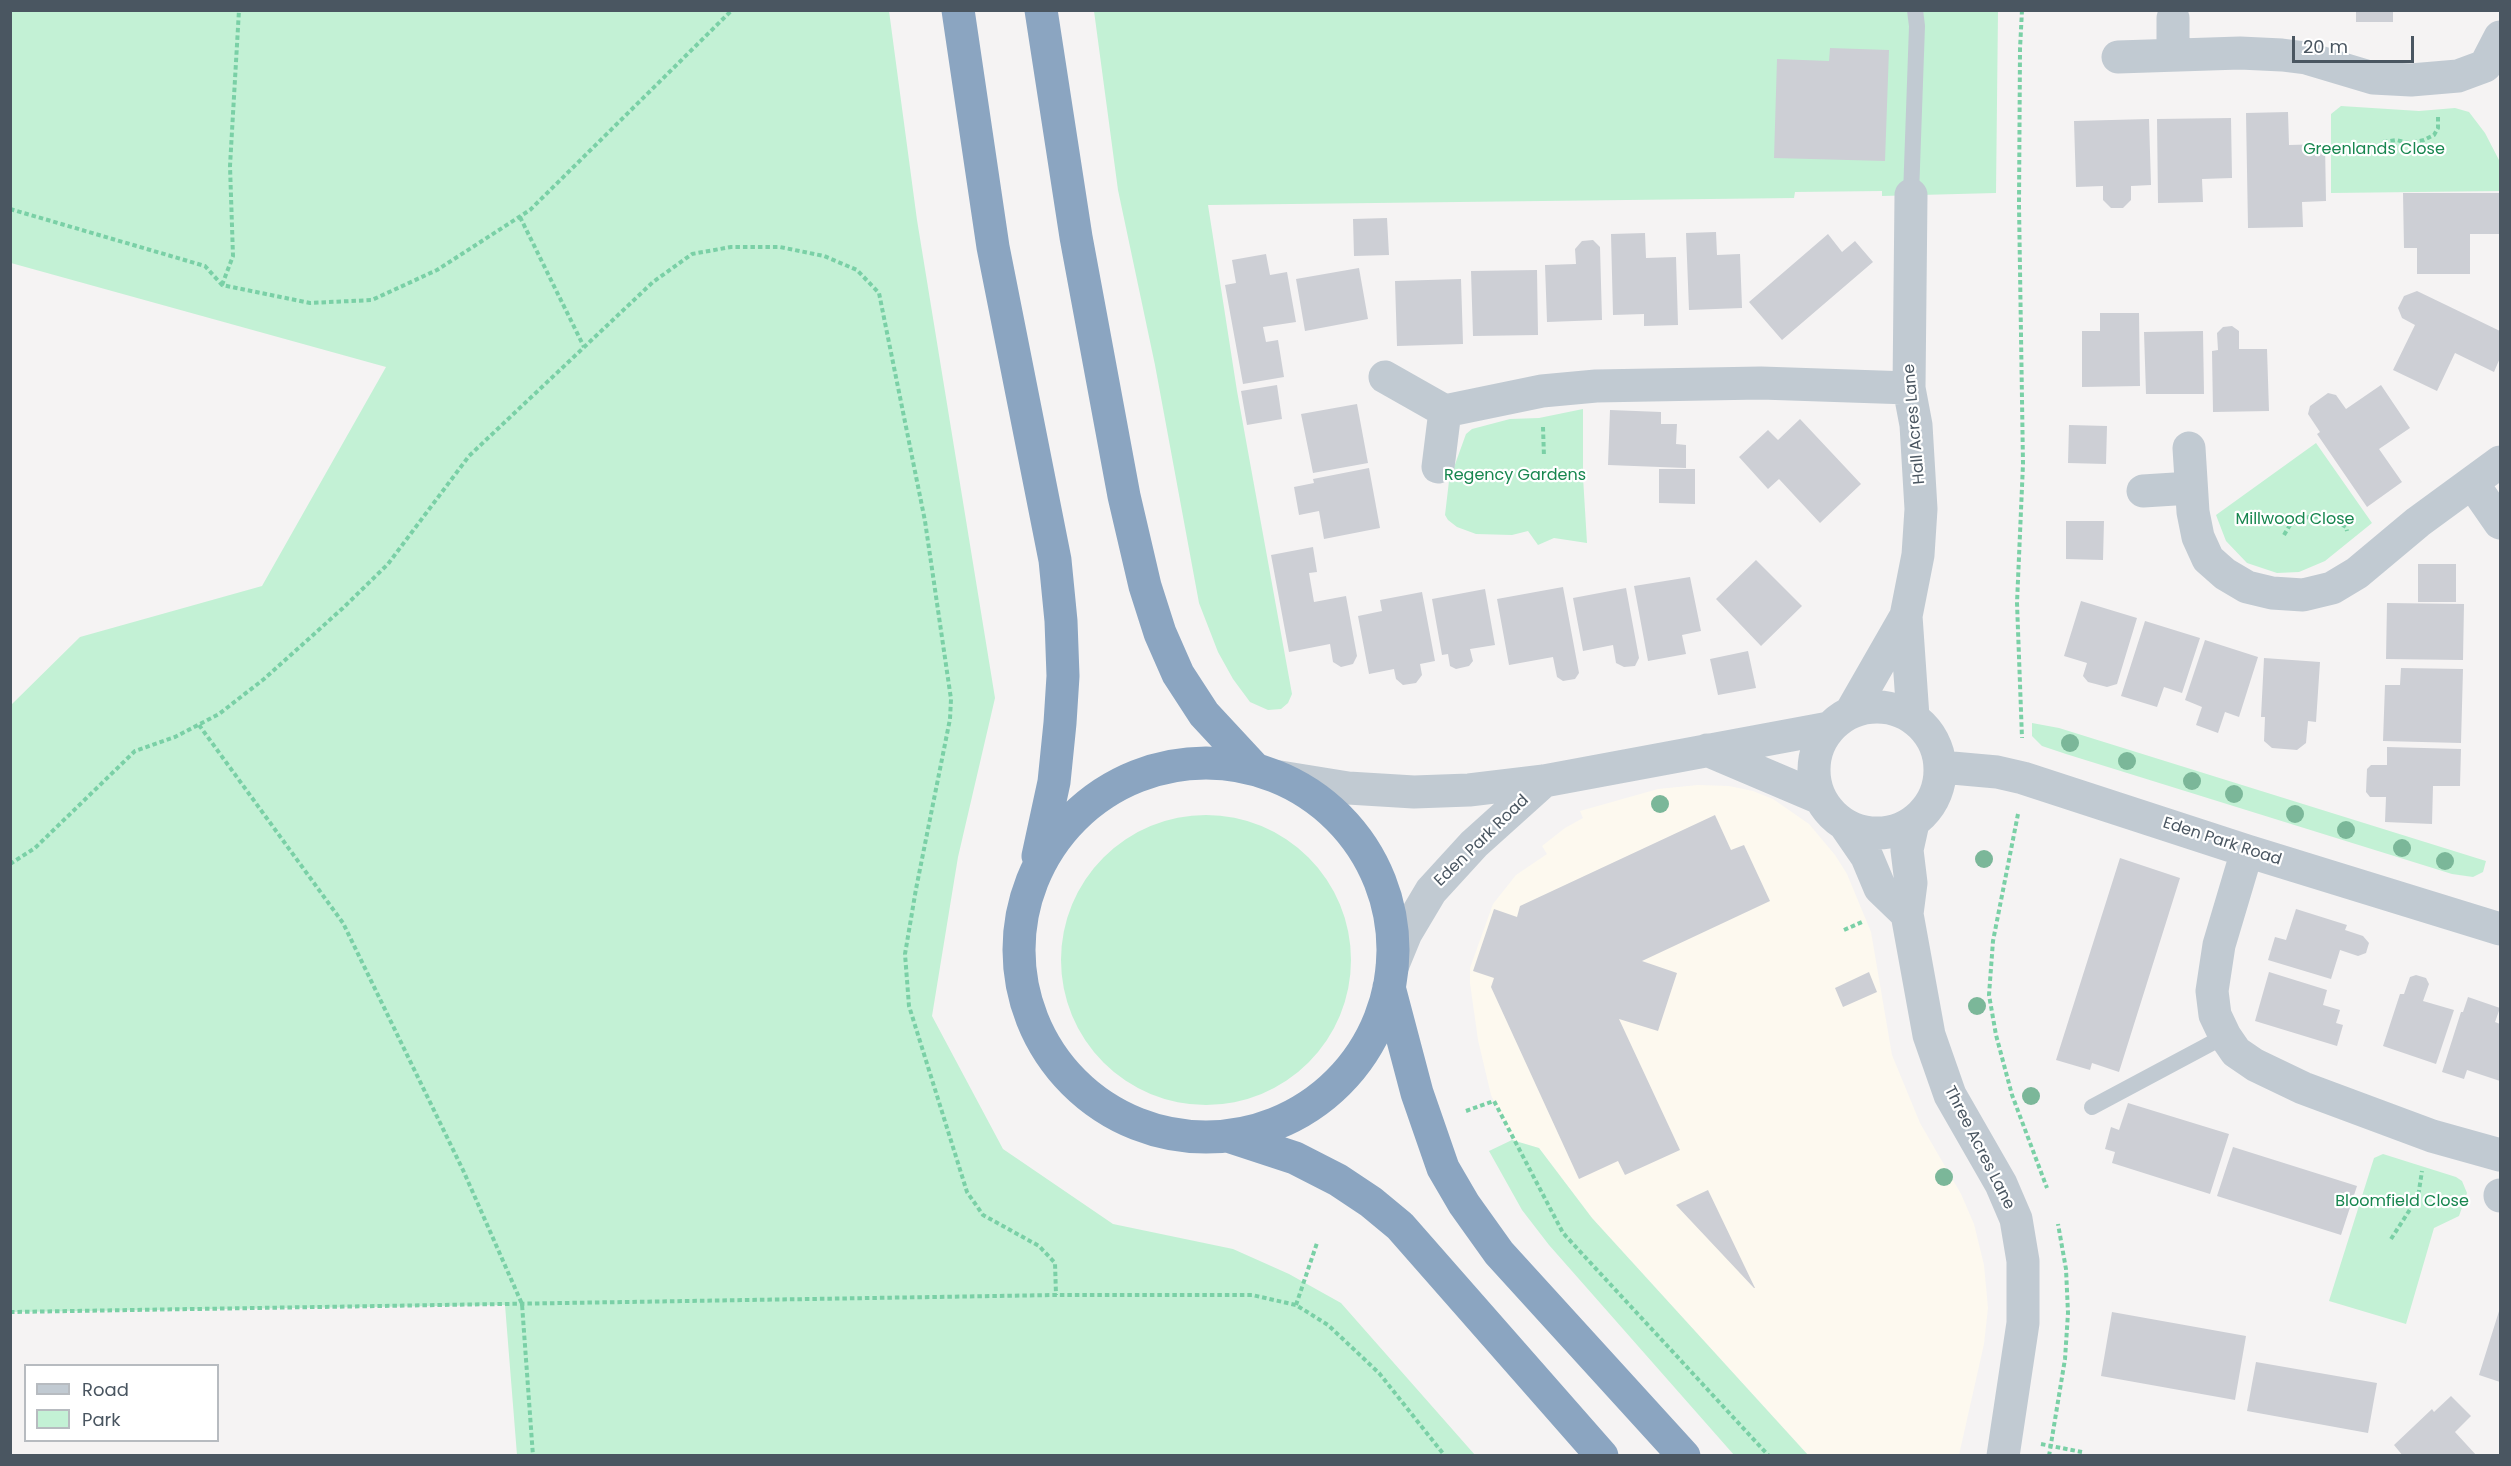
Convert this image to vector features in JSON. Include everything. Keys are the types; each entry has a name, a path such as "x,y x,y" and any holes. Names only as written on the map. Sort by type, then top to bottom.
{"highway":[{"path":"958,10 993,247 1055,560 1061,621 1063,676 1054,782 1034,875 1024,905 1018,945 1023,990 1037,1032 1058,1064 1085,1093 1122,1117 1168,1132 1190,1136 1227,1135 1266,1127 1292,1116 1318,1099 1341,1079 1365,1049 1383,1008 1391,977"},
{"path":"1041,10 1076,237 1124,496 1145,586 1160,633 1178,674 1204,714 1268,773 1323,805 1347,828 1367,854 1382,886 1389,914 1391,977 1416,1093 1443,1168 1464,1204 1499,1253 1684,1455"},
{"path":"1034,875 1058,835 1082,809 1118,784 1144,774 1182,765 1225,764 1268,773"},
{"path":"1227,1135 1295,1158 1338,1180 1386,1214 1444,1274 1602,1455"}],"street":[{"path":"2173,18 2173,56"},
{"path":"2118,57 2240,53 2282,55 2306,58 2373,78 2411,80 2458,76 2493,77 2500,37"},
{"name":"Hall Acres Lane","path":"1911,195 1909,388 1916,425 1922,509 1918,555 1906,616 1913,717"},
{"path":"1385,377 1445,411 1542,391 1596,386 1709,383 1909,388"},
{"path":"1438,466 1445,411"},
{"path":"2189,448 2191,488 2198,537 2208,559 2225,574 2247,587 2272,593 2303,594 2332,588 2357,573 2418,522 2473,484 2500,462"},
{"path":"2473,484 2500,523"},
{"path":"2143,491 2191,488"},
{"name":"Hall Acres Lane","path":"1840,720 1906,616"},
{"path":"1845,825 1879,834 1897,831 1913,823 1931,803 1939,786 1941,766 1937,748 1927,731 1913,717 1899,710 1883,707 1866,708 1840,720 1819,744 1814,761 1814,780 1820,798 1831,813 1845,825 1867,857 1880,888 1907,914"},
{"name":"Eden Park Road","path":"1268,773 1348,788 1414,792 1469,790 1544,782 1707,750 1840,720"},
{"path":"1707,750 1820,798"},
{"name":"Eden Park Road","path":"1941,766 1997,772 2023,778 2247,851 2500,927"},
{"name":"Eden Park Road","path":"1391,977 1406,933 1431,891 1474,844 1544,782"},
{"name":"Three Acres Lane","path":"1913,823 1907,850 1911,883 1907,914 1924,1012 1937,1061 1950,1095 2001,1184 2016,1219 2023,1261 2024,1323 2003,1455"},
{"path":"2247,851 2214,967 2212,991 2215,1015 2236,1052 2276,1076 2432,1136 2500,1155"}],"lane":[{"path":"1911,195 1917,26 1915,10"},
{"path":"2092,1107 2225,1036"}],"path":[{"path":"222,285 233,256 230,166 238,10"},
{"path":"10,209 205,266 222,285 310,303 372,300 437,270 520,217 538,202 732,10"},
{"path":"2022,10 2019,205 2023,464 2017,603 2023,741"},
{"path":"2383,142 2396,140 2409,143 2434,135 2438,128 2438,110"},
{"path":"520,217 584,347"},
{"path":"10,864 35,848 135,751 175,737 219,714 264,679 388,564 469,456 653,282 692,254 731,247 780,247 824,256 857,270 879,293 925,521 951,699 950,719 905,954 909,1006 968,1192 984,1215 1039,1246 1054,1263 1056,1295"},
{"path":"2284,535 2290,525 2302,518 2321,516 2335,520 2346,527 2348,534 2338,544 2357,573"},
{"path":"199,725 343,923 463,1170 522,1305 533,1455"},
{"path":"2018,807 1993,941 1989,995 1996,1035 2012,1095 2048,1190"},
{"path":"1466,1111 1494,1101 1563,1233 1769,1455"},
{"path":"2391,1239 2418,1197 2422,1166 2432,1136"},
{"path":"2049,1455 2064,1370 2068,1314 2066,1269 2058,1220"},
{"path":"1296,1305 1317,1243"},
{"path":"10,1312 1056,1295 1252,1295 1296,1305 1328,1325 1379,1373 1445,1455"},
{"path":"2035,1443 2082,1452"}],"shaded area":[{"path":"1698,785 1729,786 1753,791 1773,799 1809,824 1835,855 1847,874 1871,932 1892,1055 1920,1123 1961,1194 1974,1224 1984,1265 1988,1308 1984,1344 1959,1455 1808,1455 1592,1218 1539,1148 1512,1140 1491,1095 1478,1040 1470,968 1493,904 1516,875 1547,854 1542,846 1565,828 1583,818 1580,811 1658,789"}],"green space":[{"path":"10,11 889,11 917,220 995,698 958,857 932,1016 1003,1149 1113,1224 1233,1249 1289,1274 1341,1303 1475,1455 517,1455 505,1305 11,1312 11,705 80,637 262,586 386,367 11,263"},
{"path":"1094,11 1998,11 1996,193 1882,196 1882,191 1795,192 1794,198 1208,205 1237,391 1292,694 1288,703 1281,709 1268,710 1250,702 1233,679 1218,652 1199,603 1155,365 1118,190"},
{"name":"Greenlands Close","path":"2341,106 2419,111 2455,108 2469,112 2485,133 2500,162 2500,191 2331,193 2331,114"},
{"name":"Regency Gardens","path":"1583,409 1583,477 1587,543 1554,538 1538,545 1528,531 1512,535 1476,534 1457,527 1448,520 1445,515 1449,481 1466,434 1472,429 1510,419 1539,418"},
{"name":"Millwood Close","path":"2316,443 2372,523 2325,561 2299,572 2277,573 2247,563 2226,541 2216,515"},
{"path":"2032,723 2059,728 2486,861 2483,872 2473,877 2452,874 2066,754 2042,746 2032,736"},
{"path":"1206,815 1248,821 1274,832 1298,848 1318,868 1327,879 1345,918 1351,960 1345,1002 1334,1028 1318,1052 1298,1072 1287,1081 1248,1099 1206,1105 1164,1099 1138,1088 1114,1072 1094,1052 1085,1041 1067,1002 1061,960 1067,918 1078,892 1094,868 1114,848 1125,839 1164,821"},
{"path":"1512,1140 1539,1148 1592,1218 1808,1455 1734,1455 1549,1245 1522,1210 1489,1151"},
{"name":"Bloomfield Close","path":"2383,1154 2456,1177 2462,1181 2467,1193 2459,1216 2434,1228 2406,1324 2329,1301 2374,1158"}],"building":[{"path":"2356,10 2393,10 2393,22 2356,22"},
{"path":"1830,48 1889,50 1885,161 1774,158 1777,59 1829,61"},
{"path":"2288,112 2289,145 2325,144 2326,201 2302,202 2303,227 2248,228 2246,113"},
{"path":"2231,118 2232,178 2202,179 2203,202 2158,203 2157,119"},
{"path":"2149,119 2151,185 2131,186 2131,200 2123,208 2111,208 2103,200 2103,186 2076,187 2074,121"},
{"path":"2403,193 2500,193 2500,234 2470,234 2470,274 2417,274 2417,248 2404,248"},
{"path":"1387,218 1389,255 1354,256 1353,219"},
{"path":"1716,232 1717,255 1740,254 1742,308 1689,310 1686,233"},
{"path":"1645,233 1646,258 1676,257 1678,325 1644,326 1644,314 1613,315 1611,234"},
{"path":"1828,234 1842,252 1855,241 1873,262 1782,340 1749,302"},
{"path":"1593,240 1600,247 1602,320 1547,322 1545,265 1576,264 1575,249 1582,241"},
{"path":"1266,254 1270,275 1287,272 1296,322 1263,327 1266,342 1278,340 1284,377 1243,384 1225,285 1236,283 1232,260"},
{"path":"1359,268 1368,319 1305,331 1296,279"},
{"path":"1537,270 1538,335 1473,336 1471,271"},
{"path":"1461,279 1463,344 1397,346 1395,281"},
{"path":"2417,291 2500,331 2500,358 2494,372 2455,353 2437,391 2393,370 2415,325 2402,318 2398,308 2404,296"},
{"path":"2100,313 2139,313 2140,386 2082,387 2082,331 2100,331"},
{"path":"2232,326 2239,331 2239,349 2267,349 2269,411 2213,412 2212,351 2218,350 2217,333 2223,327"},
{"path":"2203,331 2204,394 2146,394 2144,332"},
{"path":"1277,385 1282,419 1247,425 1241,391"},
{"path":"2381,385 2410,428 2379,449 2402,482 2367,507 2317,434 2320,432 2308,414 2310,406 2328,393 2336,395 2346,409"},
{"path":"1357,404 1368,463 1313,473 1301,414"},
{"path":"1610,410 1661,412 1661,424 1677,424 1676,444 1686,445 1686,468 1608,465"},
{"path":"1800,419 1861,484 1820,523 1779,479 1768,489 1739,457 1768,430 1778,440"},
{"path":"2069,425 2107,426 2106,464 2068,463"},
{"path":"1369,468 1380,528 1324,539 1319,511 1299,515 1294,487 1314,483 1313,479"},
{"path":"1659,469 1695,469 1695,504 1659,503"},
{"path":"2066,521 2104,521 2103,560 2066,559"},
{"path":"1313,547 1317,572 1309,573 1314,602 1346,596 1357,656 1353,664 1341,667 1333,662 1330,644 1289,652 1271,555"},
{"path":"1756,560 1802,606 1761,646 1716,599"},
{"path":"2418,564 2456,564 2456,602 2418,602"},
{"path":"1690,577 1701,631 1682,635 1686,654 1648,661 1634,586"},
{"path":"1563,587 1579,673 1575,679 1563,681 1557,677 1553,657 1509,665 1497,599"},
{"path":"1626,588 1639,658 1635,666 1624,667 1616,663 1613,645 1583,651 1573,598"},
{"path":"1485,589 1495,645 1470,649 1473,661 1469,666 1456,669 1450,666 1448,654 1442,655 1432,599"},
{"path":"1422,592 1435,661 1420,664 1422,675 1416,683 1403,685 1396,679 1394,669 1369,674 1358,616 1382,611 1380,600"},
{"path":"2081,601 2137,618 2117,684 2107,687 2088,682 2083,676 2087,663 2064,656"},
{"path":"2387,603 2464,604 2463,660 2386,659"},
{"path":"2145,621 2200,638 2182,693 2164,687 2157,707 2121,696"},
{"path":"2205,640 2258,657 2239,717 2225,712 2218,733 2196,725 2202,707 2185,700"},
{"path":"1748,651 1756,688 1718,695 1710,659"},
{"path":"2264,658 2320,662 2316,722 2308,721 2306,743 2297,750 2272,748 2264,741 2265,717 2261,717"},
{"path":"2401,668 2463,669 2461,743 2383,741 2385,685 2400,685"},
{"path":"2387,747 2461,749 2460,786 2433,786 2432,824 2385,822 2386,797 2370,797 2366,792 2367,769 2371,765 2387,765"},
{"path":"1715,815 1731,850 1744,845 1770,901 1642,961 1677,973 1658,1031 1619,1019 1680,1150 1625,1175 1618,1161 1579,1179 1491,987 1494,978 1473,971 1494,909 1517,917 1520,906"},
{"path":"2120,858 2180,878 2119,1072 2092,1063 2090,1070 2056,1060"},
{"path":"2296,909 2347,925 2345,930 2363,936 2369,943 2366,953 2358,956 2340,950 2331,979 2268,960 2275,937 2286,940"},
{"path":"1869,972 1877,992 1843,1007 1835,988"},
{"path":"2269,972 2327,990 2323,1005 2340,1010 2336,1023 2343,1025 2337,1046 2255,1021"},
{"path":"2416,975 2426,978 2429,984 2423,1001 2454,1010 2436,1064 2383,1046 2400,994 2404,994 2410,977"},
{"path":"2468,997 2500,1008 2495,1022 2500,1024 2500,1081 2467,1070 2464,1079 2442,1072"},
{"path":"2128,1103 2229,1134 2210,1194 2112,1163 2115,1152 2105,1149 2111,1127 2119,1130"},
{"path":"2233,1147 2357,1186 2341,1235 2217,1196"},
{"path":"1708,1190 1755,1288 1676,1205"},
{"path":"2500,1308 2500,1382 2479,1375"},
{"path":"2112,1312 2246,1336 2235,1400 2101,1376"},
{"path":"2256,1362 2377,1383 2368,1433 2247,1411"},
{"path":"2451,1396 2471,1416 2455,1432 2477,1456 2403,1456 2394,1445 2432,1409 2434,1412"}]}
